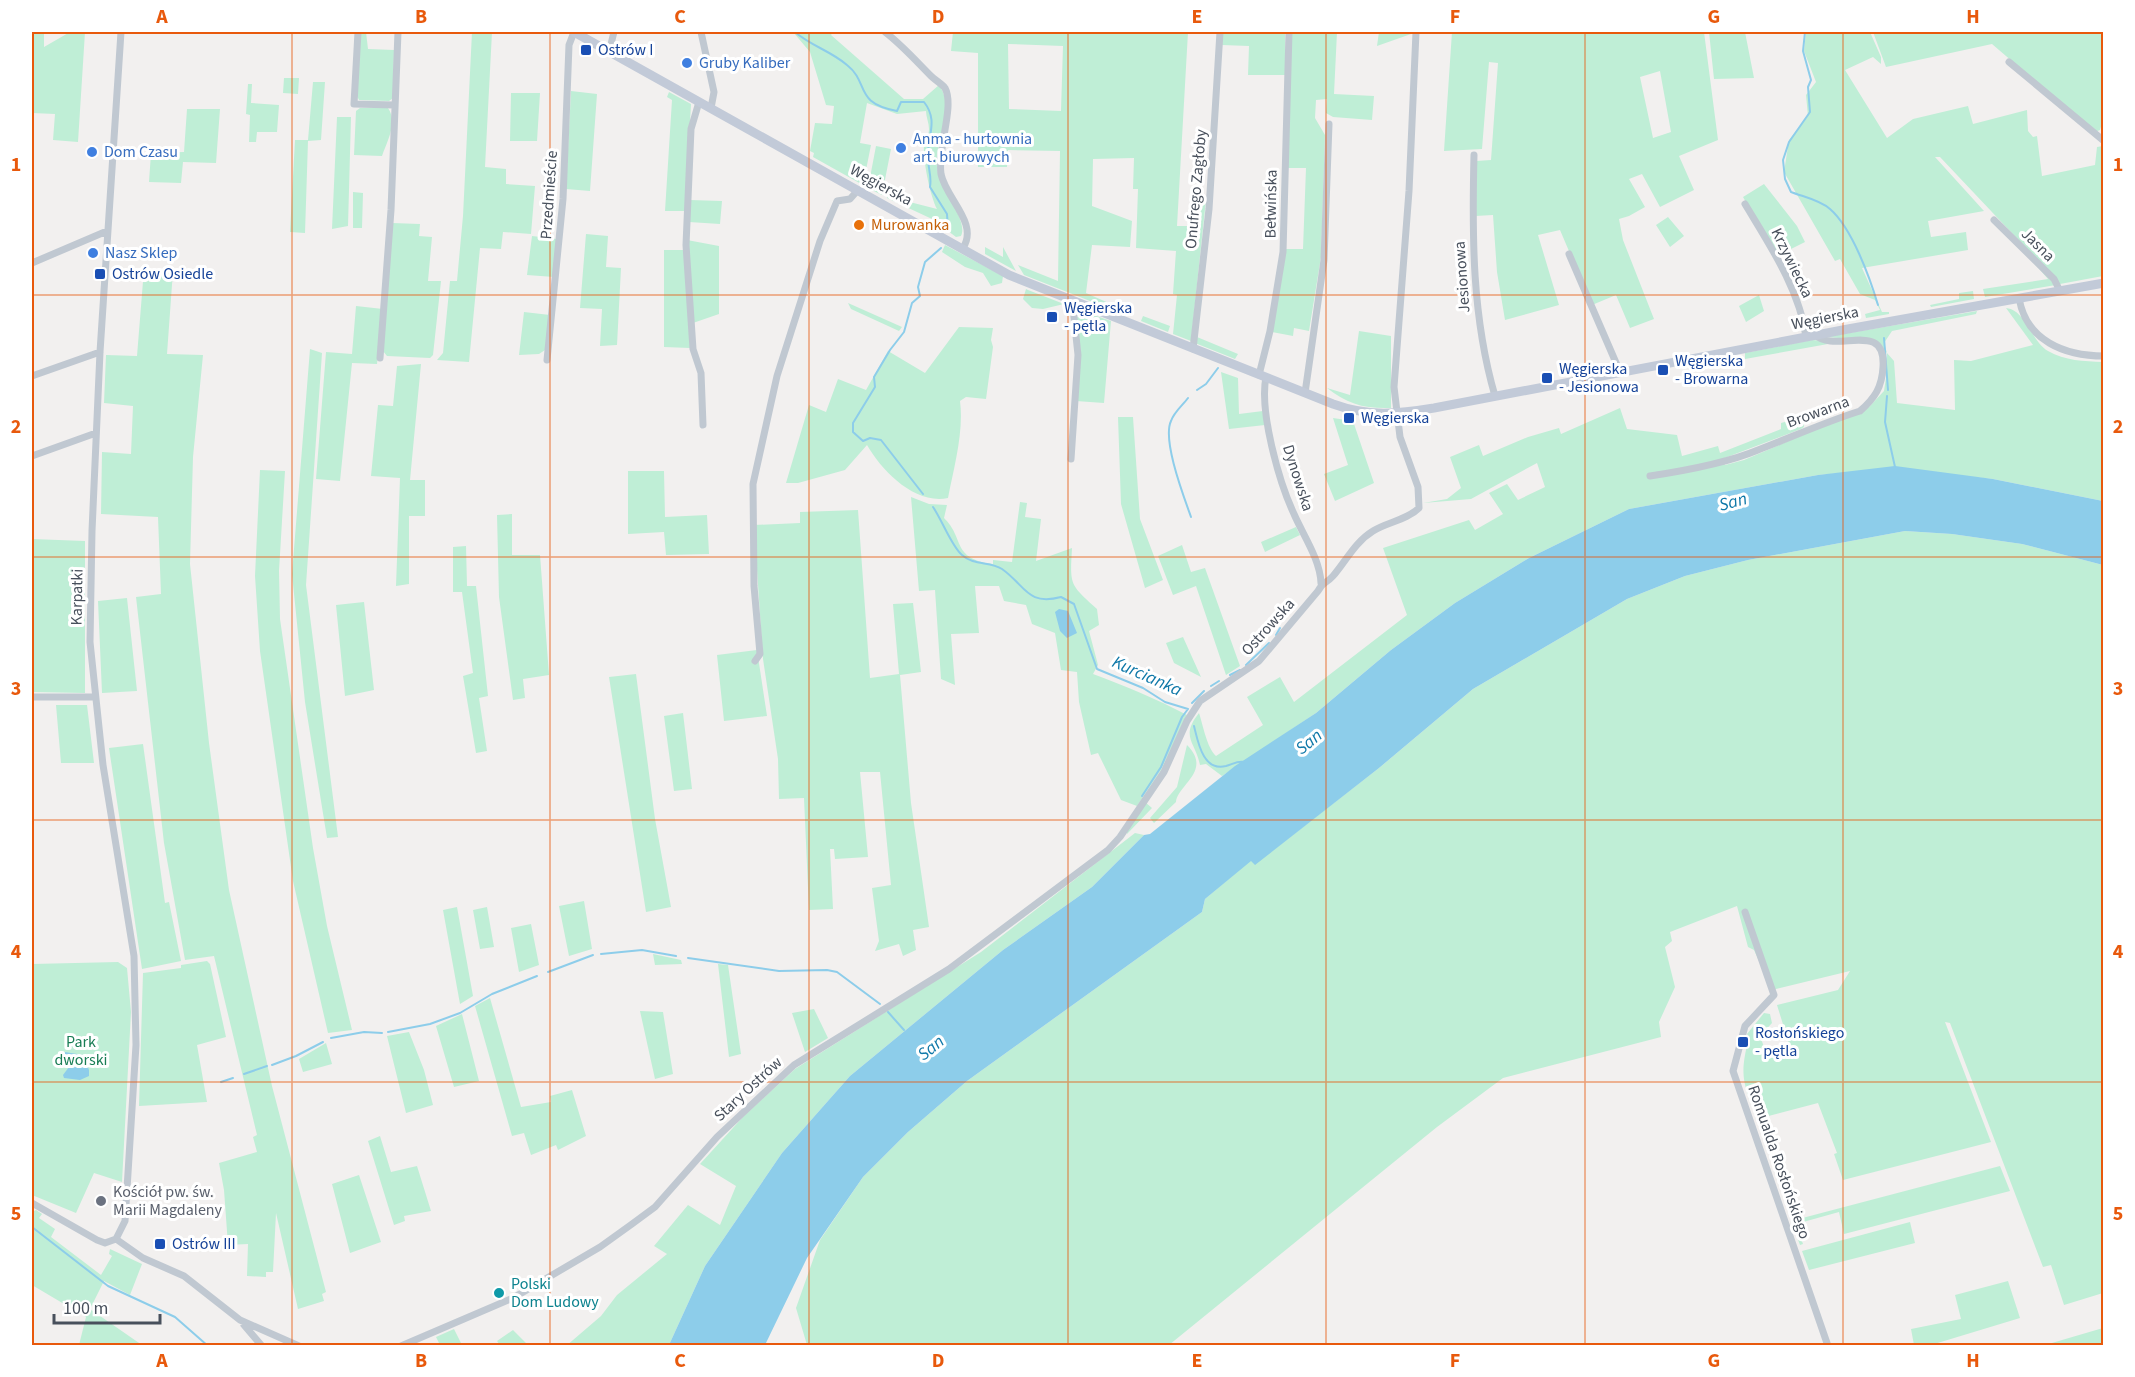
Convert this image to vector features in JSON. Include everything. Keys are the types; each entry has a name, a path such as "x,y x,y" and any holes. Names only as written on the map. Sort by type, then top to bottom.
{"main road":[{"name":"Węgierska","path":"574,32 1009,275 1355,411 1396,414 2103,283"}],"street":[{"name":"Karpatki","path":"116,1239 122,1231 124,1221 136,1010 133,948 111,820 90,642 100,352 121,32"},
{"path":"358,32 354,104 394,105"},
{"path":"380,358 391,210 398,32"},
{"name":"Przedmieście","path":"547,360 565,176 569,45 574,32"},
{"path":"609,52 614,32"},
{"path":"700,32 714,92 711,108"},
{"path":"885,32 944,86 949,107 941,140 940,168 946,189 966,225 967,241 963,248"},
{"name":"Onufrego Zagłoby","path":"1193,348 1209,209 1220,32"},
{"name":"Bełwińska","path":"1262,376 1283,252 1288,32"},
{"path":"1396,414 1396,339 1408,191 1416,32"},
{"path":"2009,63 2103,141"},
{"path":"699,102 691,129 686,244 693,349 701,373 703,425"},
{"path":"1305,393 1324,260 1329,124"},
{"name":"Jesionowa","path":"1474,155 1472,213 1475,302 1495,396"},
{"path":"755,661 760,654 754,586 753,484 777,376 820,241 837,201 850,199 858,190"},
{"name":"Krzywiecka","path":"1745,204 1789,285 1811,336"},
{"name":"Jasna","path":"1994,220 2054,279 2060,291"},
{"path":"32,263 107,231"},
{"path":"1569,254 1620,372"},
{"path":"2019,298 2029,321 2049,345 2071,354 2103,356"},
{"path":"1071,459 1078,355 1073,308 1076,302"},
{"name":"Browarna","path":"1650,476 1730,460 1757,451 1799,431 1860,411 1876,396 1882,383 1881,348 1869,341 1819,339 1811,336"},
{"path":"32,376 100,352"},
{"name":"Dynowska","path":"1262,376 1278,467 1288,500 1315,561 1321,583"},
{"name":"Ostrowska","path":"1114,844 1164,772 1187,721 1200,701 1259,661 1318,591 1321,583 1332,576 1354,547 1371,532 1409,515 1420,505 1417,481 1400,436 1396,414"},
{"path":"32,456 96,433"},
{"path":"32,697 95,697"},
{"name":"Stary Ostrów","path":"401,1346 513,1298 600,1247 655,1207 717,1137 794,1065 949,969 1114,844"},
{"name":"Romualda Rosłońskiego","path":"1745,912 1774,995 1745,1026 1733,1071 1828,1346"},
{"path":"32,1203 96,1240 105,1243 116,1239 143,1258 184,1276 240,1320 262,1346"},
{"path":"240,1320 299,1346"}],"green space":[{"path":"32,32 44,32 44,47 70,32 85,32 78,142 53,140 55,114 32,113"},
{"path":"360,32 366,32 368,49 394,50 393,98 389,101 359,100 357,96"},
{"path":"472,32 492,32 485,167 506,169 506,184 535,186 531,234 503,232 501,249 480,248 469,362 437,360 443,353 450,281 457,281 463,216"},
{"path":"793,32 833,32 831,35 904,99 923,99 939,85 946,105 937,167 942,184 961,221 961,236 956,237 932,219 887,198 888,193 898,199 937,209 925,160 924,146 929,129 926,111 897,114 867,103 860,143 871,145 863,185 813,157 814,153 810,151 815,123 832,124 834,106 826,105 810,52"},
{"path":"953,32 1188,32 1177,226 1190,226 1192,199 1206,200 1191,341 1173,334 1177,295 1173,294 1176,251 1136,248 1138,189 1133,189 1134,158 1093,159 1092,206 1132,221 1130,247 1092,245 1086,293 1120,308 1118,312 1024,275 1018,265 1058,281 1060,151 1008,150 1007,167 978,167 978,53 951,51","holes":["1008,44 1063,46 1061,111 1009,109"]},
{"path":"1223,32 1285,32 1285,75 1248,75 1249,46 1222,45"},
{"path":"1291,32 1337,32 1334,94 1374,96 1372,120 1333,117 1326,113 1327,99 1316,100 1315,118 1325,135 1321,257 1309,331 1294,328 1293,336 1272,332 1285,249 1303,249 1306,168 1287,168"},
{"path":"1379,32 1412,32 1377,46"},
{"path":"1452,32 1704,32 1718,140 1679,156 1694,190 1660,207 1642,174 1629,179 1645,207 1619,219 1623,240 1654,319 1630,328 1616,295 1592,305 1560,230 1538,235 1559,305 1505,320 1497,272 1493,215 1475,216 1476,161 1491,160 1498,63 1489,62 1482,149 1444,151","holes":["1660,71 1671,132 1653,138 1640,77"]},
{"path":"1709,32 1745,32 1754,78 1714,79"},
{"path":"1806,32 1870,32 1881,57 1881,64 1873,57 1845,70 1887,138 1913,119 1968,106 1973,124 2027,110 2028,131 2033,137 2037,136 2042,176 2095,165 2097,147 2103,146 2103,276 2060,284 1940,157 1935,157 1984,211 1928,221 1931,237 1966,232 1968,250 1862,268 1882,312 1889,312 1889,314 1866,318 1865,314 1880,310 1875,300 1860,294 1840,259 1835,261 1784,172 1789,140 1808,116 1806,95 1816,82 1804,51"},
{"path":"1873,32 2103,32 2104,117 2100,130 2095,132 1992,44 1886,67"},
{"path":"284,78 299,78 298,94 283,93"},
{"path":"313,82 325,82 321,140 308,141 305,233 290,232 295,140 308,140"},
{"path":"248,84 252,84 251,103 279,105 277,132 257,132 256,142 249,142 250,115 246,114"},
{"path":"571,91 597,94 590,191 566,189"},
{"path":"669,92 691,104 685,211 665,211 672,100 667,97"},
{"path":"511,93 540,93 537,141 510,141"},
{"path":"360,108 388,108 391,114 391,132 382,156 354,155 356,111"},
{"path":"187,109 220,109 216,163 183,162 181,183 149,182 151,153 184,152"},
{"path":"337,117 351,117 348,226 332,229"},
{"path":"876,146 891,149 882,195 868,188"},
{"path":"1764,184 1797,226 1805,242 1777,256 1743,197"},
{"path":"353,192 363,193 362,228 353,228"},
{"path":"690,200 722,201 720,224 689,222"},
{"path":"1668,217 1684,236 1670,247 1656,225"},
{"path":"392,223 420,224 419,236 432,237 428,281 441,281 433,355 430,358 387,356 383,351"},
{"path":"586,234 608,236 606,267 621,268 617,345 600,346 602,309 580,308"},
{"path":"532,236 557,239 554,277 527,275"},
{"path":"687,240 719,246 719,314 693,323"},
{"path":"945,245 1003,276 1002,283 991,286 983,273 965,267 942,252"},
{"path":"985,247 1003,257 1003,247 1016,271 985,254"},
{"path":"664,250 684,250 690,348 664,347"},
{"path":"2034,263 2056,285 1985,297 1983,289 2048,279"},
{"path":"144,269 173,271 167,354 203,355 193,457 190,564 209,743 229,890 272,1086 326,1292 322,1294 324,1301 298,1309 276,1213 273,1272 266,1272 266,1277 247,1276 248,1244 228,1245 224,1190 219,1163 257,1152 253,1137 257,1135 214,956 185,960 164,843 136,597 161,594 158,517 101,514 102,452 131,454 133,406 104,403 106,355 137,356"},
{"path":"1026,289 1064,304 1043,309 1032,308 1023,299"},
{"path":"1973,291 1974,299 1931,307 1930,305 1959,299 1959,293"},
{"path":"1759,295 1764,311 1746,322 1739,306"},
{"path":"848,303 902,327 899,331 851,309"},
{"path":"356,306 383,309 377,364 352,363 340,481 316,479 326,352 352,354"},
{"path":"2006,308 2019,314 2037,340 2048,351 2068,359 2103,362 2101,405 2103,403 2103,501 1993,479 1953,475 1855,472 1818,475 1629,509 1529,558 1455,603 1391,650 1316,713 1222,776 1206,764 1200,765 1190,739 1190,728 1199,713 1208,742 1216,756 1263,725 1247,697 1280,677 1294,702 1407,615 1383,548 1469,520 1475,530 1503,514 1489,493 1507,484 1518,500 1545,487 1537,463 1471,499 1423,503 1447,499 1461,488 1450,457 1479,445 1483,456 1528,437 1559,428 1561,434 1620,408 1627,429 1677,435 1682,456 1718,446 1720,453 1781,429 1781,423 1803,417 1804,427 1801,429 1722,459 1725,465 1744,460 1869,407 1884,391 1887,353 1894,361 1897,403 1955,410 1954,360 1971,361 2033,345"},
{"path":"1977,311 1976,314 1892,331 1884,343 1887,353 1877,341 1826,337"},
{"path":"524,312 550,315 545,350 539,354 519,355"},
{"path":"1085,312 1111,321 1104,403 1076,401 1081,353 1076,318"},
{"path":"1143,316 1170,326 1168,332 1141,321"},
{"path":"959,327 993,328 991,340 993,347 986,399 966,397 960,401 960,437 948,498 936,499 924,496 901,484 881,465 867,445 845,470 798,483 786,483 809,405 826,412 838,379 866,390 888,351 925,373"},
{"path":"1359,331 1391,336 1391,408 1373,408 1357,404 1327,388 1350,395"},
{"path":"1197,337 1238,354 1235,359 1195,343"},
{"path":"1812,340 1839,342 1745,359 1745,353"},
{"path":"310,349 322,353 306,585 338,837 327,838 305,702 292,574"},
{"path":"421,364 410,480 425,480 425,516 409,516 409,584 396,586 400,478 371,476 378,405 393,406 397,366"},
{"path":"1221,372 1238,378 1239,414 1263,411 1265,425 1229,429"},
{"path":"1118,417 1133,417 1140,519 1163,580 1145,588 1121,504"},
{"path":"1333,418 1353,421 1374,483 1335,501 1324,474 1348,465"},
{"path":"260,470 285,471 279,571 280,619 313,848 327,926 352,1030 328,1033 293,881 260,651 255,576"},
{"path":"628,471 664,471 665,517 707,515 709,554 666,555 664,532 628,534"},
{"path":"911,497 929,504 947,505 944,518 955,533 961,547 971,558 980,561 993,564 993,560 1012,562 1020,502 1027,503 1025,517 1041,519 1036,561 1072,548 1073,583 1097,609 1099,625 1089,631 1098,665 1093,674 1187,715 1161,770 1137,806 1121,800 1098,753 1091,755 1079,702 1077,672 1061,670 1055,633 1032,624 1026,605 1004,601 999,586 975,586 979,633 951,634 955,685 941,679 935,590 919,591"},
{"path":"858,510 870,678 899,674 893,604 913,603 921,672 900,675 911,803 929,927 913,930 916,950 903,956 899,944 875,951 879,941 872,888 891,885 880,772 860,772 868,857 835,859 834,849 830,849 833,909 809,910 804,798 779,799 778,759 763,659 754,525 800,523 800,512"},
{"path":"512,514 512,555 540,555 549,675 523,679 525,698 513,700 499,597 497,515"},
{"path":"1296,527 1300,535 1265,552 1261,542"},
{"path":"1905,531 1952,534 2022,544 2103,565 2103,1293 2064,1305 2051,1265 2043,1267 1950,1023 1945,1022 1991,1142 1843,1180 1834,1154 1837,1153 1818,1103 1757,1119 1748,1096 1743,1071 1749,1037 1747,1034 1764,1013 1770,1014 1772,1023 1760,1036 1768,1058 1791,1050 1777,1005 1838,990 1850,971 1772,990 1754,950 1748,947 1737,906 1670,932 1672,941 1665,947 1675,987 1659,1022 1661,1037 1503,1078 1437,1127 1169,1345 807,1345 796,1308 820,1240 863,1177 908,1132 967,1081 1202,912 1205,899 1251,860 1255,864 1379,768 1473,689 1627,599 1685,576 1748,560"},
{"path":"32,539 85,541 85,693 32,692"},
{"path":"1182,545 1191,572 1205,568 1240,666 1226,675 1196,586 1173,595 1158,556"},
{"path":"466,546 467,586 476,586 488,696 479,698 487,751 476,753 463,676 473,673 462,592 453,592 453,547"},
{"path":"127,598 137,691 102,693 98,601"},
{"path":"364,602 374,690 345,696 336,605"},
{"path":"1183,637 1201,677 1174,663 1166,643"},
{"path":"757,650 767,716 724,721 717,655"},
{"path":"636,674 655,819 671,907 646,912 609,677"},
{"path":"56,705 87,705 94,763 61,763"},
{"path":"683,713 692,789 674,791 664,716"},
{"path":"143,744 165,903 169,902 181,961 142,969 109,748"},
{"path":"1187,745 1194,754 1195,770 1176,802 1154,823 1150,818 1177,787"},
{"path":"1145,802 1152,808 1127,834 1127,831"},
{"path":"1135,833 1144,835 1092,887 1003,950 850,1076 782,1153 705,1266 669,1345 566,1346 601,1316 617,1295 667,1254 654,1246 688,1205 720,1225 736,1186 700,1164 743,1117 795,1069 981,952"},
{"path":"584,901 592,949 569,956 559,906"},
{"path":"457,907 473,996 460,1004 443,910"},
{"path":"487,907 494,947 480,949 473,910"},
{"path":"531,924 539,965 519,972 511,928"},
{"path":"653,954 681,960 682,964 655,965"},
{"path":"207,961 210,964 226,1037 197,1045 207,1102 139,1106 143,973 181,968 181,965"},
{"name":"Park dworski","path":"118,962 127,968 131,1012 122,1182 94,1173 76,1213 32,1195 32,964"},
{"path":"718,964 728,965 741,1054 729,1057"},
{"path":"490,998 521,1107 551,1102 550,1096 572,1090 586,1136 558,1150 556,1145 531,1155 524,1133 512,1136 475,1006"},
{"path":"814,1009 828,1038 805,1052 792,1013"},
{"path":"640,1011 663,1012 673,1074 655,1079"},
{"path":"462,1014 479,1081 454,1087 436,1026"},
{"path":"409,1032 424,1070 433,1105 406,1113 387,1036"},
{"path":"326,1043 332,1064 303,1072 299,1059"},
{"path":"380,1136 391,1172 417,1166 431,1211 404,1216 405,1221 394,1225 368,1141"},
{"path":"2000,1166 2010,1191 1844,1234 1839,1212 1796,1224 1803,1244 1800,1245 1791,1221"},
{"path":"359,1175 381,1242 350,1253 332,1184"},
{"path":"36,1210 42,1214 39,1218 55,1229 51,1237 101,1275 112,1256 109,1254 110,1249 142,1264 130,1295 104,1281 90,1309 142,1345 79,1345 86,1317 32,1285 32,1212"},
{"path":"1910,1222 1915,1243 1809,1270 1802,1251"},
{"path":"2008,1281 2020,1318 1931,1345 1914,1345 1911,1329 1961,1319 1955,1295"},
{"path":"2103,1328 2103,1345 2045,1345"},
{"path":"454,1329 462,1345 440,1345 436,1337"},
{"path":"513,1330 528,1345 500,1345 497,1341"}],"water":[{"name":"San","path":"1895,466 1993,479 2103,501 2103,565 2022,544 1952,534 1905,531 1748,560 1685,576 1627,599 1473,689 1379,768 1255,865 1251,861 1205,899 1202,912 967,1081 908,1132 863,1177 807,1258 765,1345 669,1345 705,1266 782,1153 850,1076 1003,950 1092,887 1144,835 1150,834 1235,766 1316,713 1391,650 1455,603 1529,558 1629,509 1818,475"},
{"path":"1059,609 1068,611 1077,633 1067,638 1060,631 1055,612"},
{"path":"65,1052 83,1055 89,1076 80,1080 64,1078 63,1075 69,1067 62,1057"}],"waterway":[{"name":"Kurcianka","path":"795,32 847,65 854,72 868,98 874,103 897,111 901,102 924,102 932,122 928,150 930,187 947,214 948,230"},
{"path":"1805,32 1803,51 1811,80 1808,87 1810,112 1789,142 1783,160 1785,179 1791,192 1822,203 1838,217 1859,254 1878,305"},
{"name":"Kurcianka","path":"923,494 881,440 870,438 863,441 853,432 853,423 875,387 874,377 904,332 912,303 920,296 918,287 925,262 941,248"},
{"path":"1884,338 1888,390"},
{"path":"1197,390 1206,384 1218,368"},
{"path":"1887,396 1885,422 1895,467"},
{"path":"1188,398 1171,421 1169,441 1179,483 1191,517"},
{"name":"Kurcianka","path":"933,507 962,555 1002,569 1034,597 1041,599 1061,597 1074,604 1097,669 1143,688 1165,702 1188,709 1182,717 1161,767 1142,796"},
{"path":"1276,635 1280,628"},
{"path":"1246,665 1269,643"},
{"path":"1230,675 1240,670"},
{"path":"1211,686 1219,681"},
{"path":"1192,703 1204,691"},
{"name":"Kurcianka","path":"1194,726 1203,754 1212,765 1218,767 1244,762"},
{"path":"601,954 642,950 676,956"},
{"path":"548,972 593,955"},
{"path":"688,958 779,971 827,970 837,972 880,1004"},
{"path":"388,1032 430,1024 460,1013 492,994 537,976"},
{"path":"888,1012 904,1030"},
{"path":"331,1038 364,1032 382,1033"},
{"path":"272,1065 323,1042"},
{"path":"244,1074 267,1066"},
{"path":"221,1082 233,1078"},
{"path":"32,1227 108,1286 175,1317 208,1346"}],"place":[{"name":"Ostrów I","path":"586,50"},
{"name":"Gruby Kaliber","path":"687,63"},
{"name":"Anma - hurtownia art. biurowych","path":"901,148"},
{"name":"Dom Czasu","path":"92,152"},
{"name":"Murowanka","path":"859,225"},
{"name":"Nasz Sklep","path":"93,253"},
{"name":"Ostrów Osiedle","path":"100,274"},
{"name":"Węgierska - pętla","path":"1052,317"},
{"name":"Węgierska - Browarna","path":"1663,370"},
{"name":"Węgierska - Jesionowa","path":"1547,378"},
{"name":"Węgierska","path":"1349,418"},
{"name":"Rosłońskiego - pętla","path":"1743,1042"},
{"name":"Kościół pw. św. Marii Magdaleny","path":"101,1201"},
{"name":"Ostrów III","path":"160,1244"},
{"name":"Polski Dom Ludowy","path":"499,1293"}]}
